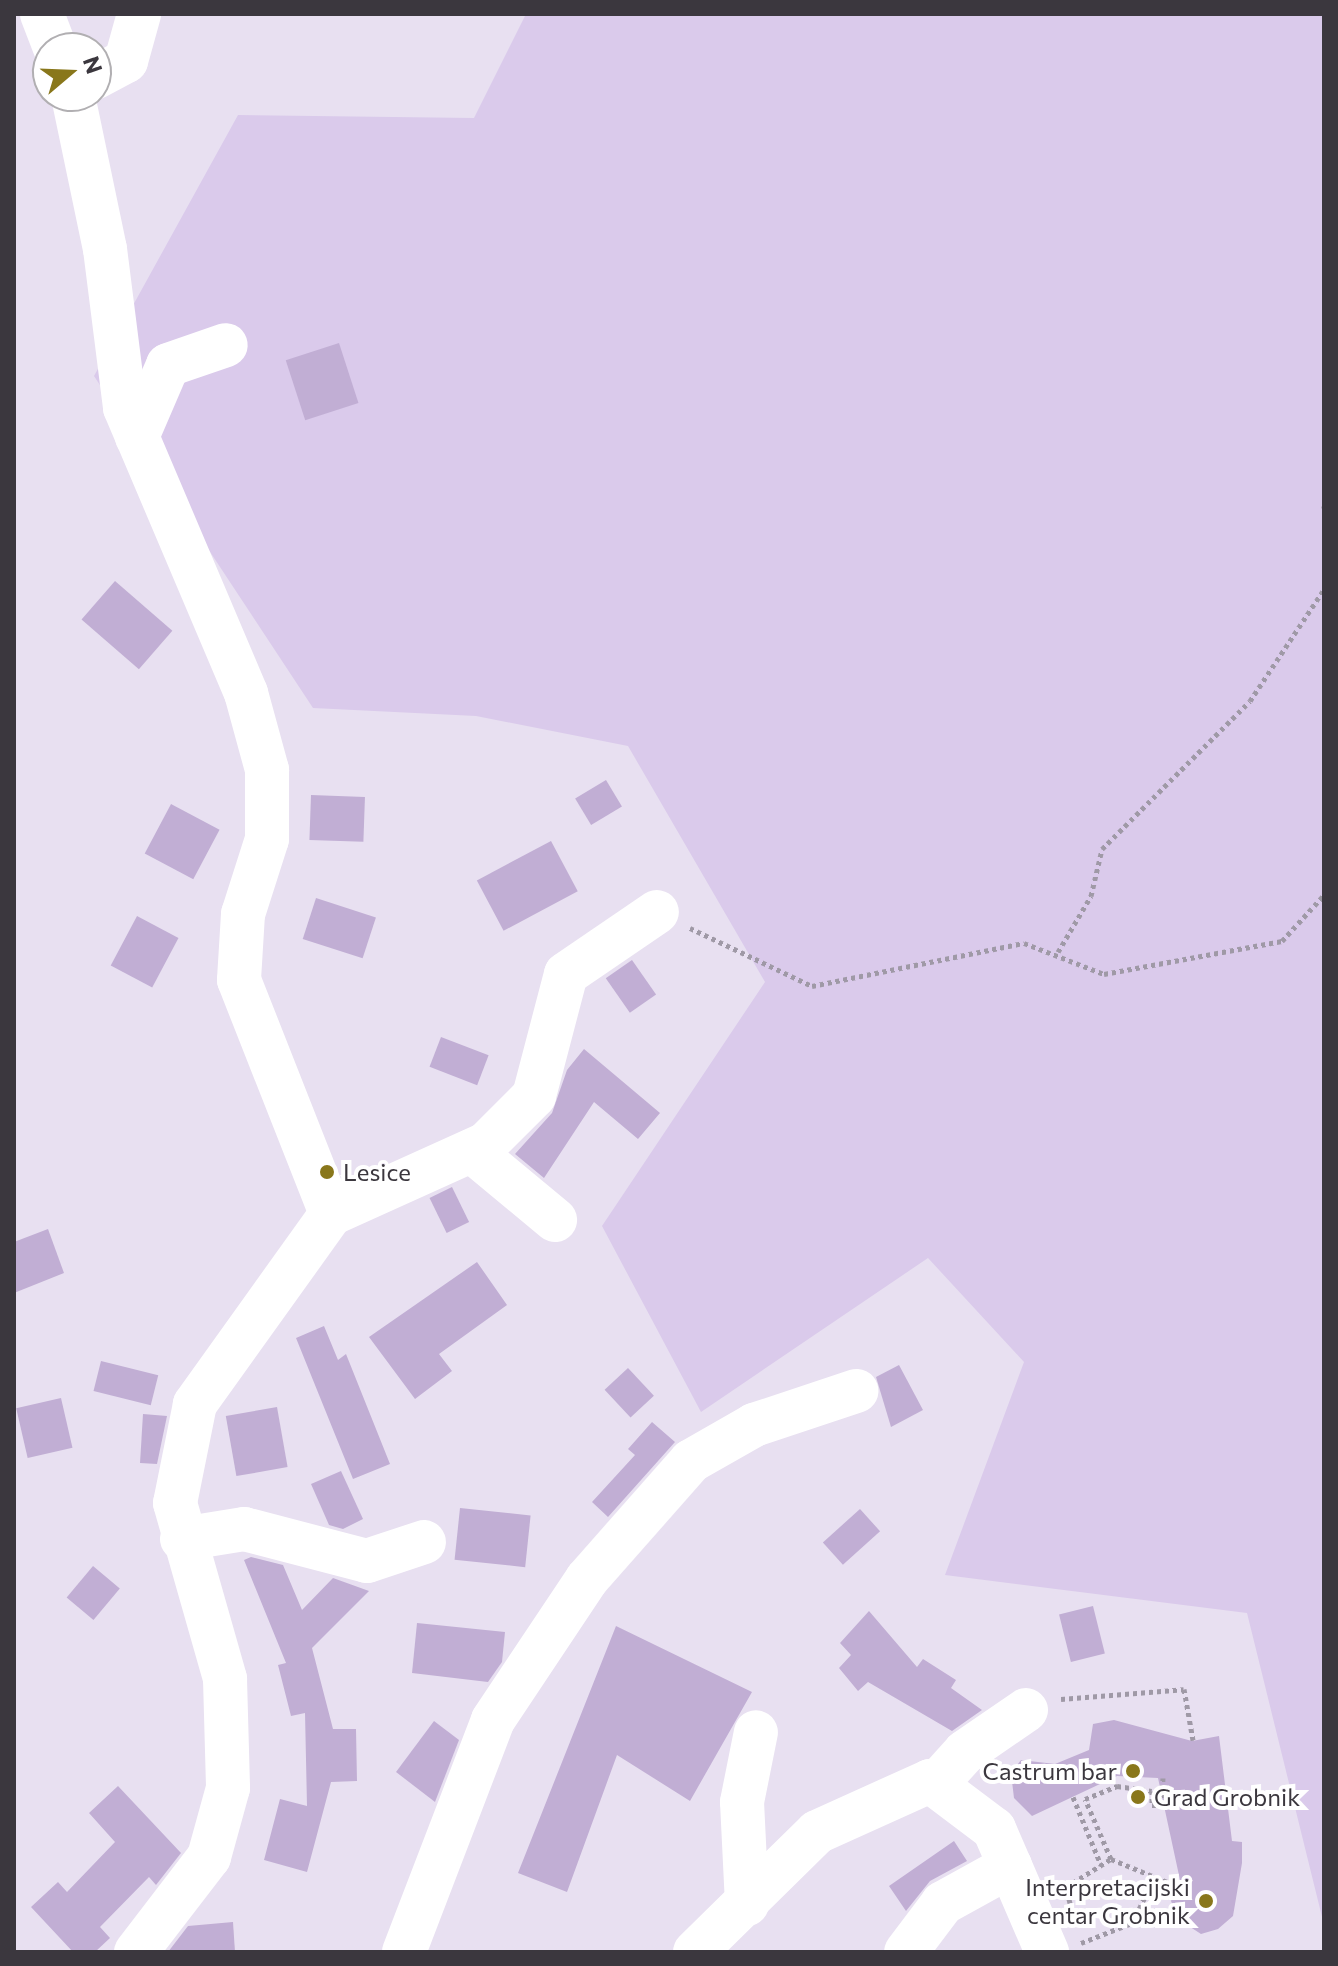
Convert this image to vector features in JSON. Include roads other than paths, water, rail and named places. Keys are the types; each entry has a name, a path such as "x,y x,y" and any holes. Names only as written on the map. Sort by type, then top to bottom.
{"street":[{"path":"112,68 126,61 139,14"},
{"path":"76,112 105,249 125,408 246,693 267,770 267,839 243,914 239,980 331,1214"},
{"path":"137,437 168,365 226,345"},
{"path":"136,1952 209,1857 228,1788 225,1679 182,1539 175,1503 195,1404 331,1214 472,1151 534,1096 566,974 657,912"},
{"path":"472,1151 555,1220"},
{"path":"404,1952 493,1720 587,1579 691,1461 754,1425 856,1391"},
{"path":"182,1539 244,1529 367,1561 424,1542"},
{"path":"695,1952 817,1832 897,1793 936,1784 974,1746 1026,1710"},
{"path":"747,1904 742,1802 756,1732"},
{"path":"936,1784 994,1829 1010,1866 1059,1950"},
{"path":"906,1952 943,1903 1010,1866"}],"place":[{"name":"Lesice","path":"327,1172"},
{"name":"Castrum bar","path":"1133,1771"},
{"name":"Grad Grobnik","path":"1138,1797"},
{"name":"Interpretacijski centar Grobnik","path":"1206,1901"}]}
